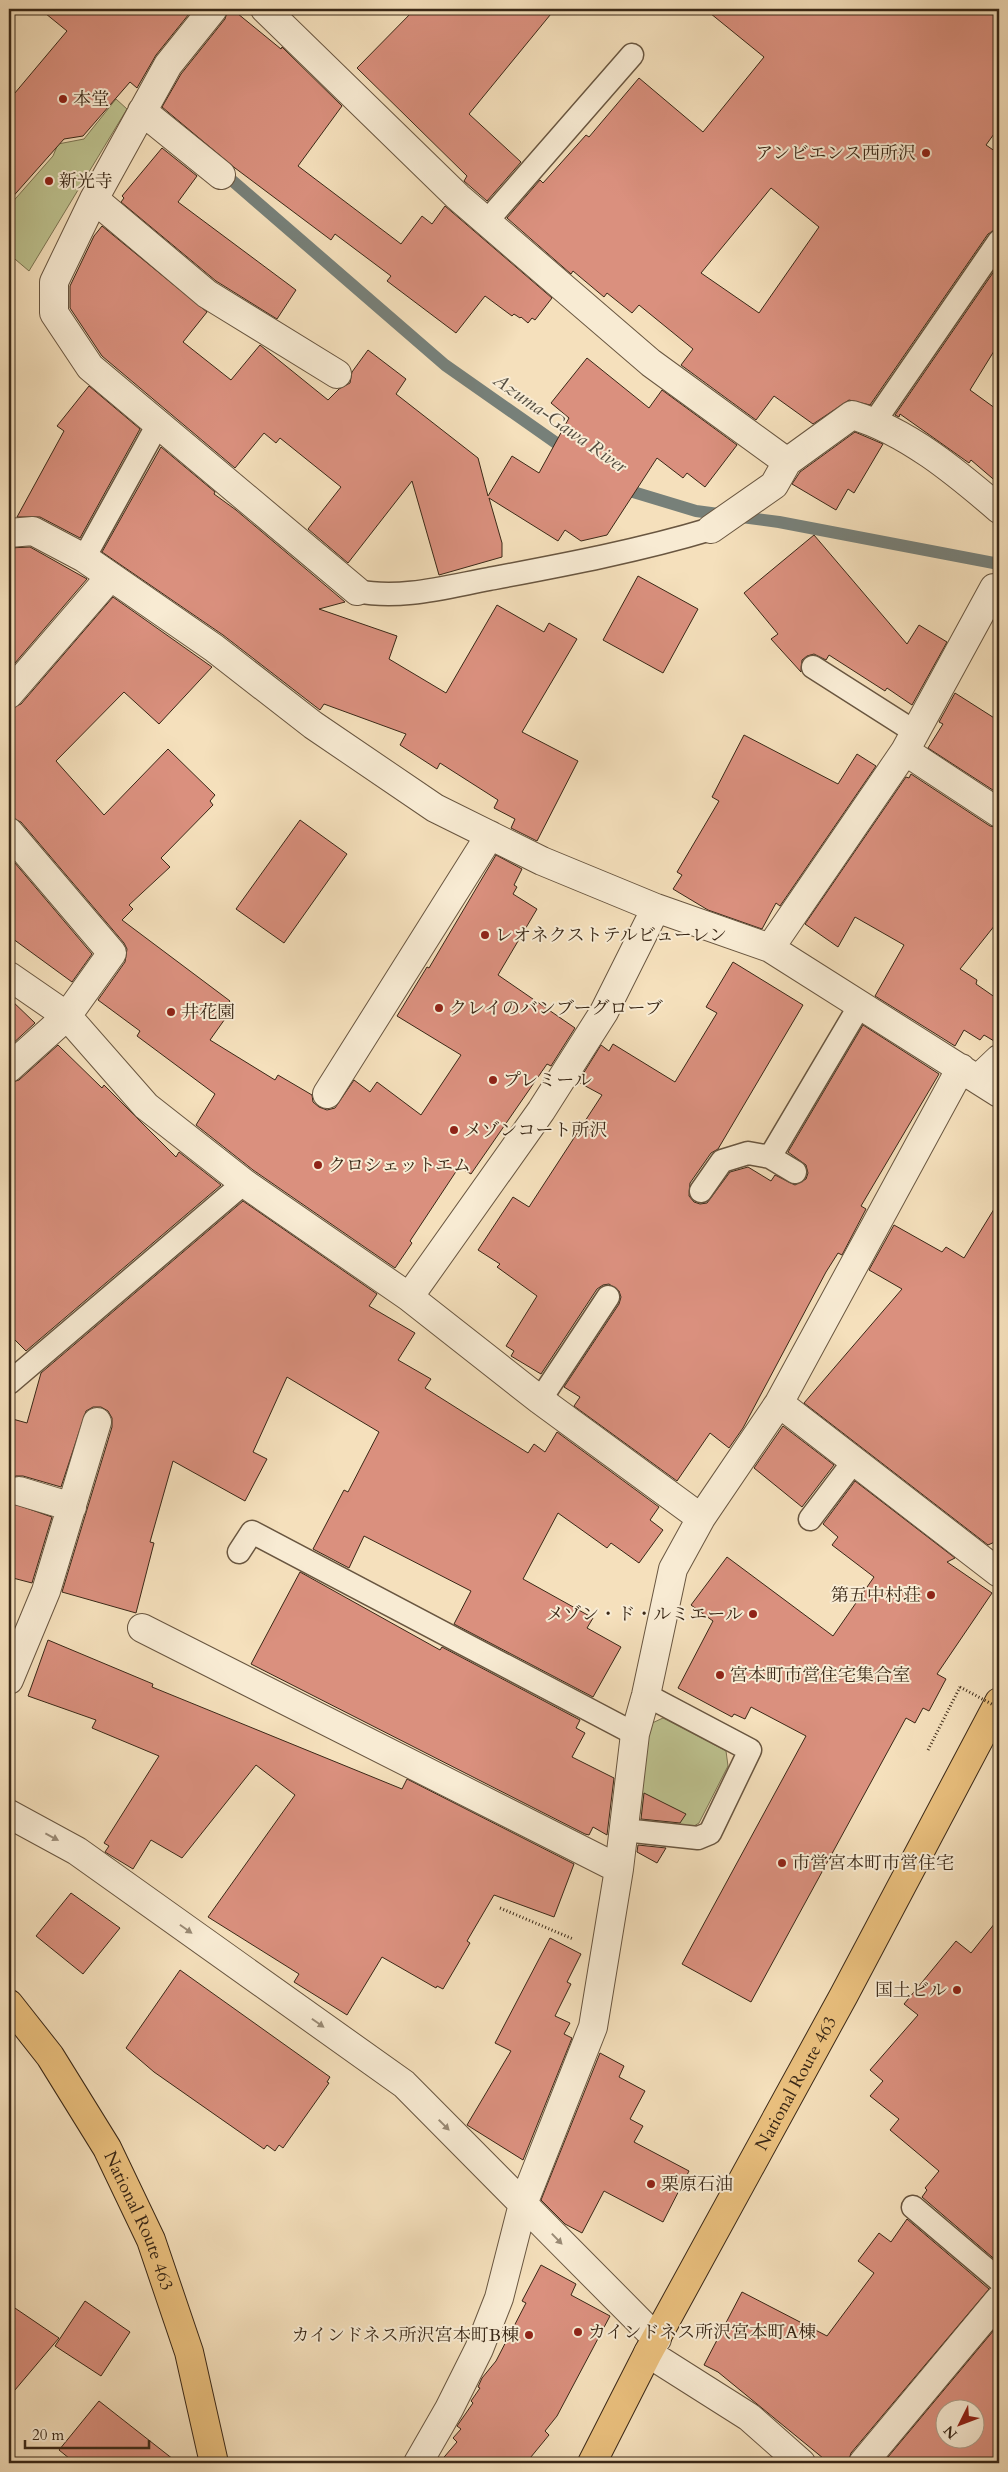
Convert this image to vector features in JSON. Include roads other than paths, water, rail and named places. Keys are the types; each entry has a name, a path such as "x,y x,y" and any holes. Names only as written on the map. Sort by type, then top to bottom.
{"highway":[{"name":"National Route 463","path":"592,2463 999,1702"},
{"name":"National Route 463","path":"9,2004 50,2056 107,2148 151,2240 189,2352 214,2463"}],"street":[{"path":"213,9 168,65 94,199 54,282 54,312 90,367 358,591"},
{"path":"266,9 458,197 651,363 787,462"},
{"path":"144,108 221,175"},
{"path":"94,199 207,294 337,374"},
{"path":"711,529 774,485 787,462 852,415 875,421 954,470 999,509"},
{"path":"9,534 33,531 84,558 214,648 313,725 435,808 542,861 656,908 770,948 979,1080"},
{"path":"9,694 110,577"},
{"path":"770,948 910,742 994,588"},
{"path":"910,742 999,813"},
{"path":"9,832 112,953 67,1016 9,1068"},
{"path":"327,1094 490,835"},
{"path":"409,1297 540,1111 604,1012 656,908"},
{"path":"9,976 67,1016 146,1106 244,1183 409,1297 540,1400 700,1518"},
{"path":"418,2463 449,2409 479,2349 499,2298 523,2204 593,2028 619,1868 635,1734 646,1695 673,1569 700,1518 779,1402 979,1080 999,1059"},
{"path":"779,1402 999,1573"},
{"path":"9,1680 46,1591 97,1422"},
{"path":"19,1491 72,1507"},
{"path":"142,1628 619,1868"},
{"path":"9,1814 77,1851 404,2084 523,2204 653,2346 749,2417 801,2463"},
{"path":"863,2463 998,2299"}],"lane":[{"path":"487,221 632,55"},
{"path":"875,421 999,241"},
{"path":"84,558 158,424"},
{"path":"358,591 378,595 422,591 658,545 711,529"},
{"path":"813,667 910,742"},
{"path":"770,1157 860,1005"},
{"path":"702,1191 722,1161 748,1153 770,1157 794,1172"},
{"path":"9,1383 244,1183"},
{"path":"540,1400 608,1297"},
{"path":"810,1519 854,1461"},
{"path":"239,1552 252,1532 635,1734"},
{"path":"624,1830 698,1838 710,1833 750,1750 646,1695"},
{"path":"913,2206 998,2299"}],"waterway":[{"name":"Azuma-Gawa River","path":"228,177 445,365 569,452"},
{"name":"Azuma-Gawa River","path":"620,488 696,511 779,522 999,564"}],"place":[{"name":"本堂","path":"63,99"},
{"name":"アンビエンス西所沢","path":"926,153"},
{"name":"新光寺","path":"49,181"},
{"name":"レオネクストテルビューレン","path":"485,935"},
{"name":"クレイのバンブーグローブ","path":"439,1008"},
{"name":"井花園","path":"171,1012"},
{"name":"プレミール","path":"493,1080"},
{"name":"メゾンコート所沢","path":"454,1130"},
{"name":"クロシェットエム","path":"318,1165"},
{"name":"第五中村荘","path":"931,1595"},
{"name":"メゾン・ド・ルミエール","path":"753,1614"},
{"name":"宮本町市営住宅集合室","path":"720,1675"},
{"name":"市営宮本町市営住宅","path":"782,1863"},
{"name":"国土ビル","path":"957,1990"},
{"name":"栗原石油","path":"651,2184"},
{"name":"カインドネス所沢宮本町A棟","path":"578,2332"},
{"name":"カインドネス所沢宮本町B棟","path":"529,2335"}]}
